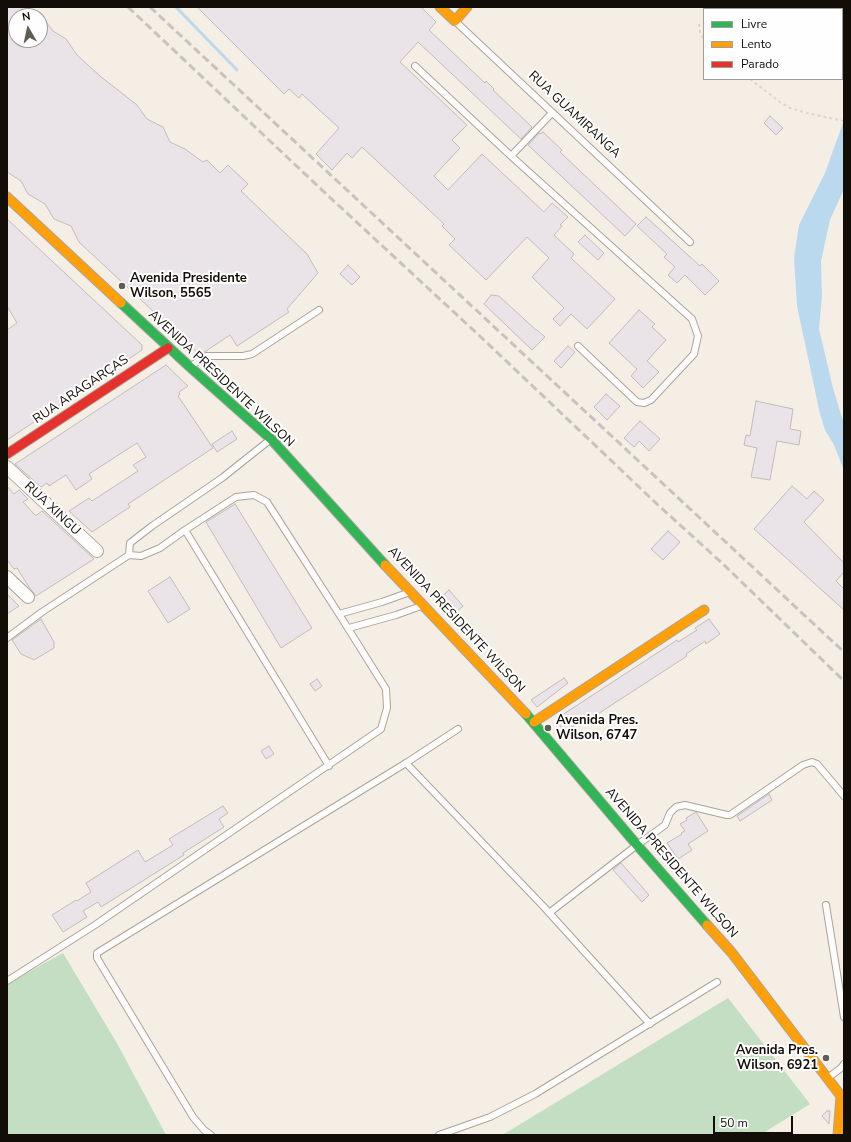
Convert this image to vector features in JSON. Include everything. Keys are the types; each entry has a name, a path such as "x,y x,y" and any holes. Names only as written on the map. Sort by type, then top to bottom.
{"main road":[{"name":"RUA GUAMIRANGA","path":"440,7 455,21"},
{"path":"455,21 468,7"},
{"name":"AVENIDA PRESIDENTE WILSON","path":"7,197 168,348 250,420 534,722 637,845 705,921 842,1098"},
{"name":"RUA ARAGARÇAS","path":"7,454 168,348"},
{"path":"534,722 704,610"},
{"path":"838,1135 842,1098"}],"street":[{"name":"RUA XINGU","path":"7,467 97,551"},
{"path":"7,576 28,597"}],"lane":[{"name":"RUA GUAMIRANGA","path":"455,21 690,242"},
{"path":"416,66 511,156 692,318 698,336 694,354 651,400 644,403 637,402 578,346"},
{"path":"511,156 552,113"},
{"path":"190,367 206,356 244,356 252,354 319,310"},
{"path":"128,555 130,543 222,478 270,440"},
{"path":"7,638 42,612 128,555 141,556 160,548 236,497 254,495 267,502 349,628 386,689 387,708 381,729 329,766 94,925 7,981"},
{"path":"185,530 329,766"},
{"path":"340,614 411,592"},
{"path":"349,628 396,615 423,605"},
{"path":"211,1135 204,1130 193,1117 97,958 97,953 406,763 458,729"},
{"path":"549,913 666,824 670,813 676,807 684,805 730,815 803,765 812,762 816,764 844,796"},
{"path":"406,763 549,913 650,1024"},
{"path":"826,905 844,1017"},
{"path":"439,1135 490,1117 535,1094 717,982"},
{"path":"827,1078 844,1064"}],"path":[{"path":"699,24 700,32 703,38"},
{"path":"751,80 790,108 844,121"}],"green space":[{"path":"63,953 118,1045 166,1135 7,1135 7,984"},
{"path":"728,998 810,1104 760,1135 500,1135 504,1134"}],"water":[{"path":"844,120 844,189 830,220 821,261 822,296 819,329 833,388 844,424 844,471 834,445 825,430 820,414 797,306 794,258 799,225 825,173"}],"building":[{"path":"7,7 26,7 8,8 8,48 48,48 48,24 53,31 66,39 77,55 100,76 137,105 147,119 163,127 170,142 185,149 203,162 207,160 220,173 228,165 248,184 241,191 307,254 318,273 287,309 289,312 237,346 230,335 200,355 79,242 71,226 54,219 45,204 28,194 21,181 7,172"},
{"path":"197,7 421,7 436,22 429,30 485,83 486,81 494,89 493,90 532,127 521,139 418,42 400,62 467,125 452,140 460,148 434,176 448,190 482,154 544,212 552,203 568,217 560,225 562,226 554,235 574,254 571,258 615,299 587,329 571,314 560,326 553,319 564,308 532,277 549,258 527,237 486,280 449,245 455,239 442,226 444,224 362,147 352,158 347,153 332,170 316,154 339,128 302,94 299,98 289,89 284,94"},
{"path":"770,116 783,128 776,135 764,123"},
{"path":"543,132 562,150 560,152 636,224 625,236 528,145 539,133 540,134"},
{"path":"646,217 700,266 702,264 719,281 705,295 685,275 677,283 668,275 675,267 664,257 667,254 637,226"},
{"path":"7,219 142,345 142,350 7,440 7,330 17,323 7,306"},
{"path":"585,235 604,253 598,260 578,242"},
{"path":"348,265 360,277 352,285 340,274"},
{"path":"491,295 499,296 545,337 532,350 484,304"},
{"path":"639,310 655,324 652,327 666,340 647,361 659,372 643,388 631,376 637,369 609,343"},
{"path":"568,346 575,352 561,368 554,361"},
{"path":"166,365 188,386 179,392 180,394 178,396 213,448 128,504 130,507 92,532 69,511 89,498 92,501 138,471 133,465 146,457 137,443 89,474 92,479 76,490 66,475 49,486 47,483 41,487 15,464"},
{"path":"606,394 620,406 607,420 594,407"},
{"path":"756,401 793,409 790,429 801,431 799,445 777,441 770,480 751,477 757,448 744,445 746,435 750,436"},
{"path":"640,421 660,439 649,451 639,441 634,447 624,438"},
{"path":"232,431 237,439 217,452 212,444"},
{"path":"7,486 14,494 19,490 28,499 23,502 35,515 42,511 94,559 36,596 17,568 14,569 7,560"},
{"path":"792,486 807,499 814,491 824,500 804,522 844,563 844,572 836,581 844,589 844,610 754,529"},
{"path":"235,504 312,628 281,648 206,522"},
{"path":"668,531 680,542 663,560 651,549"},
{"path":"170,577 190,609 168,623 148,591"},
{"path":"449,590 463,606 455,613 451,612 439,599"},
{"path":"7,594 19,606 7,614"},
{"path":"41,619 54,642 54,648 34,660 21,654 12,640"},
{"path":"709,619 720,634 706,644 705,641 686,654 687,656 584,723 582,721 564,732 556,719 677,640 678,642 697,630 695,628"},
{"path":"564,678 568,683 537,707 531,700"},
{"path":"317,679 322,686 315,691 310,684"},
{"path":"269,746 274,754 266,759 261,751"},
{"path":"769,794 772,800 740,821 737,816"},
{"path":"223,806 228,813 219,819 224,827 183,853 184,855 101,907 98,902 83,911 87,917 63,932 52,915 91,892 86,883 138,850 145,862 173,845 169,839"},
{"path":"696,812 708,831 688,844 692,850 678,859 667,843 685,831 680,824"},
{"path":"621,863 649,895 642,902 613,870"},
{"path":"827,1111 830,1111 829,1124 822,1116"}],"waterway":[{"path":"176,7 237,70"}],"railway":[{"path":"128,7 658,505 722,563 844,681"},
{"path":"150,7 844,652"}],"traffic: fast":[{"path":"121,303 271,439 385,565"},
{"path":"526,714 707,925"}],"traffic: slow":[{"path":"440,7 455,21 467,7"},
{"path":"7,197 121,303"},
{"path":"385,565 526,714"},
{"path":"534,722 704,610"},
{"path":"707,925 732,953 844,1100"},
{"path":"838,1135 841,1096"}],"traffic: jam":[{"path":"7,454 168,348"}],"place":[{"name":"Avenida Presidente Wilson, 5565","path":"122,286"},
{"name":"Avenida Pres. Wilson, 6747","path":"548,728"},
{"name":"Avenida Pres. Wilson, 6921","path":"826,1058"}]}
